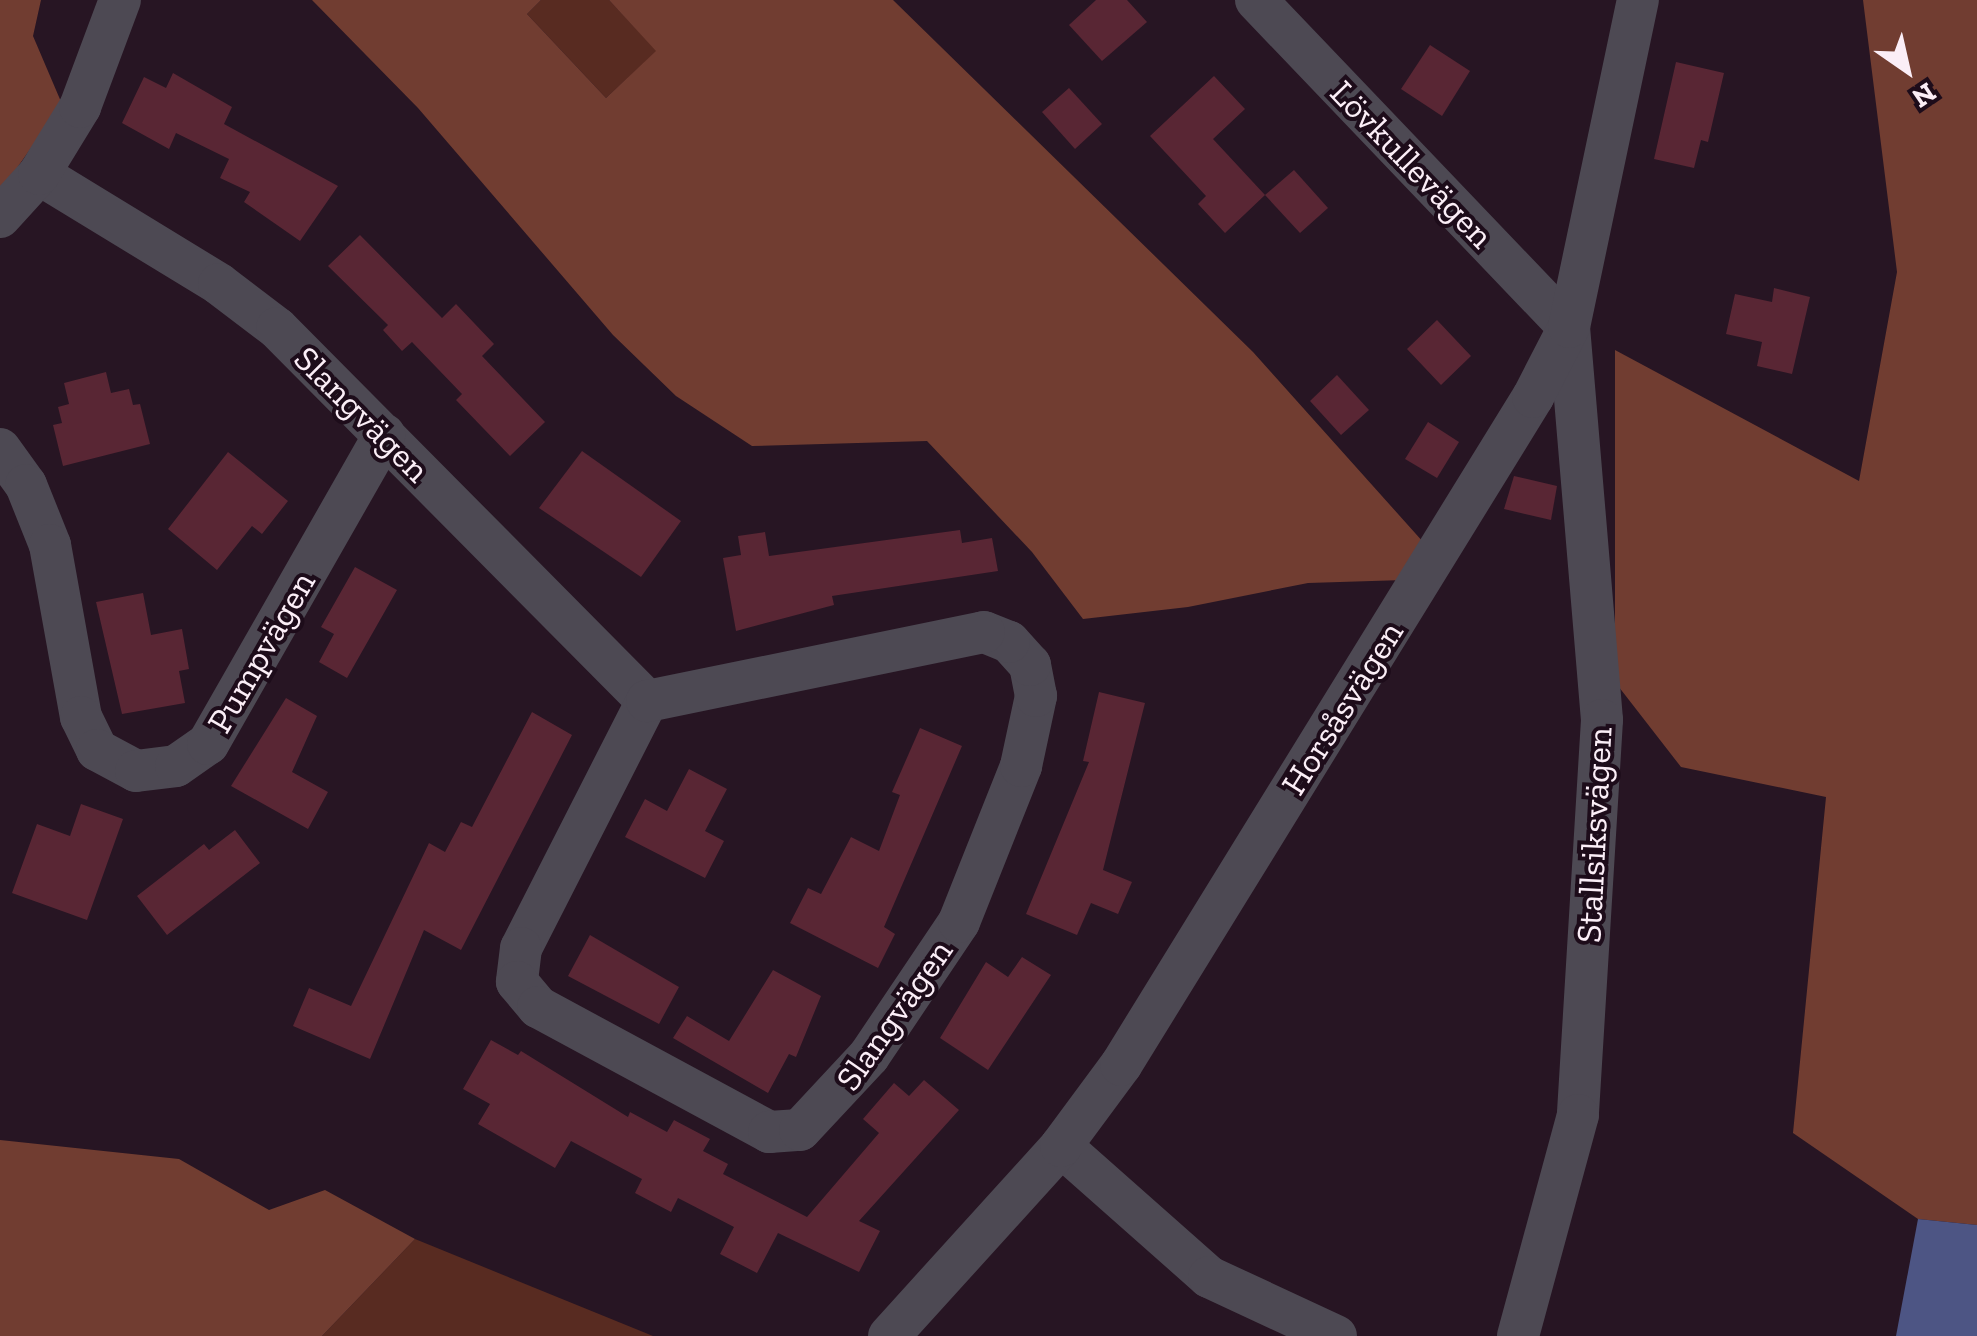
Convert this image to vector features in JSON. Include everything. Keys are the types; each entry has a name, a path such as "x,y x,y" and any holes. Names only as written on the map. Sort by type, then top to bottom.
{"street":[{"path":"0,217 39,174 80,107 120,0"},
{"name":"Lövkullevägen","path":"1256,0 1569,326"},
{"name":"Horsåsvägen","path":"888,1336 1061,1146 1121,1066 1501,452 1569,326 1638,0"},
{"name":"Slangvägen","path":"39,174 219,284 277,328 647,701"},
{"name":"Stallsiksvägen","path":"1518,1336 1578,1115 1602,720 1569,326"},
{"name":"Pumpvägen","path":"0,450 26,485 50,545 80,717 97,750 136,770 176,766 208,744 384,434"},
{"name":"Slangvägen","path":"984,632 1009,642 1030,665 1036,696 1020,766 959,922 869,1056 800,1130 769,1132 538,1007 517,982 521,948 647,701 984,632"},
{"path":"1061,1146 1209,1277 1336,1336"}],"shaded area":[{"path":"0,0 41,0 33,36 62,104 0,192"},
{"path":"312,0 541,0 527,14 606,98 656,51 609,0 893,0 1253,352 1424,543 1404,580 1308,583 1188,607 1083,619 1032,552 927,441 752,446 676,396 613,335 418,108"},
{"path":"541,0 609,0 657,51 606,98 527,14"},
{"path":"1863,0 1977,0 1977,1225 1918,1219 1793,1133 1826,797 1681,767 1615,682 1615,350 1859,481 1897,272"},
{"path":"0,1140 179,1159 269,1210 325,1190 415,1239 322,1336 0,1336"},
{"path":"415,1239 653,1336 322,1336"}],"water":[{"path":"1918,1219 1977,1225 1977,1336 1896,1336"}],"building":[{"path":"1096,0 1127,0 1147,22 1102,61 1069,25"},
{"path":"1430,45 1470,71 1442,116 1401,89"},
{"path":"1676,62 1724,73 1708,142 1701,140 1694,168 1654,159"},
{"path":"173,73 232,107 224,124 338,186 300,241 244,202 250,192 220,178 229,159 176,133 169,149 122,123 144,77 166,88"},
{"path":"1214,76 1245,109 1213,139 1265,195 1225,233 1198,204 1206,196 1150,136"},
{"path":"1069,88 1102,124 1075,149 1042,112"},
{"path":"1294,170 1328,208 1300,233 1265,195"},
{"path":"360,235 442,318 456,304 494,344 482,356 545,422 510,456 456,400 462,394 412,342 402,351 383,330 388,325 328,266"},
{"path":"1774,288 1810,297 1792,374 1757,366 1762,342 1726,334 1735,294 1772,302"},
{"path":"1437,320 1471,356 1441,385 1407,349"},
{"path":"106,372 111,393 129,389 133,405 140,404 150,444 63,466 53,425 62,423 58,407 69,404 64,383"},
{"path":"1337,375 1369,410 1341,435 1310,401"},
{"path":"1428,422 1459,442 1437,478 1405,459"},
{"path":"582,451 681,521 641,577 539,508"},
{"path":"228,452 288,501 262,534 252,526 217,570 168,529"},
{"path":"1514,476 1557,486 1551,520 1504,509"},
{"path":"960,530 962,543 992,538 998,571 832,596 834,605 736,631 723,558 741,555 738,536 765,532 769,556"},
{"path":"355,567 397,590 347,678 319,662 334,634 321,627"},
{"path":"143,593 151,635 182,629 189,669 179,671 185,703 122,714 96,602"},
{"path":"1099,692 1145,703 1103,870 1132,882 1118,914 1091,903 1077,935 1026,914 1089,762 1083,761"},
{"path":"286,698 317,716 292,772 328,792 308,829 231,786"},
{"path":"532,712 572,735 461,950 424,930 370,1059 293,1026 309,988 351,1006 429,843 445,852 461,822 472,827"},
{"path":"920,728 962,746 884,927 895,934 878,968 790,923 808,888 821,894 851,837 879,851 900,795 892,792"},
{"path":"689,769 727,789 705,831 724,841 705,878 625,837 645,799 667,811"},
{"path":"81,804 123,819 87,920 12,893 37,824 70,836"},
{"path":"235,830 260,863 167,935 137,896 204,844 209,850"},
{"path":"590,935 679,987 659,1024 568,976"},
{"path":"1022,957 1051,975 988,1070 940,1038 986,962 1008,977"},
{"path":"773,970 821,996 796,1057 789,1054 768,1093 673,1038 687,1016 729,1041"},
{"path":"491,1040 518,1055 521,1051 628,1117 630,1112 667,1132 674,1120 710,1139 703,1151 728,1164 723,1174 807,1217 879,1133 863,1119 894,1083 909,1096 924,1080 959,1110 859,1221 880,1231 859,1272 778,1233 757,1273 720,1254 734,1227 678,1198 671,1212 635,1193 642,1179 571,1141 555,1168 478,1124 490,1104 463,1089"}]}
